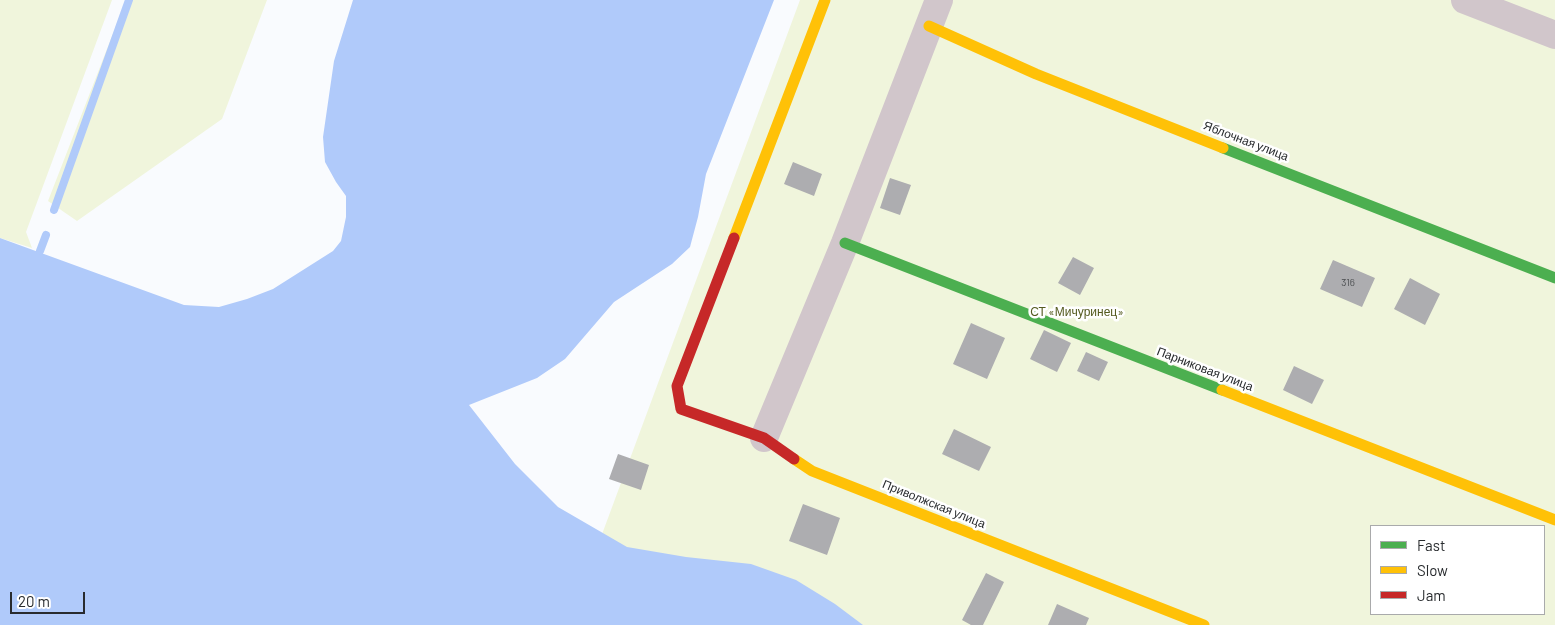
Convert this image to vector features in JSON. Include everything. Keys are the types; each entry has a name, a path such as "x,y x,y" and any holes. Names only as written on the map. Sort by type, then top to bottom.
{"street":[{"name":"Приволжская улица","path":"825,0 677,386 682,409 764,438 812,471 1204,625"},
{"path":"764,438 845,243 939,0"},
{"path":"1465,0 1555,35"},
{"name":"Яблочная улица","path":"928,26 1036,74 1555,278"},
{"name":"Парниковая улица","path":"845,243 1555,520"}],"green space":[{"path":"0,0 112,0 26,232 32,248 0,238"},
{"path":"126,0 267,0 222,119 77,221 48,201"},
{"name":"СТ «Мичуринец»","path":"800,0 1555,0 1555,625 796,625 598,545"}],"water":[{"path":"353,0 774,0 706,174 690,247 672,264 614,302 565,359 537,378 469,405 515,464 558,507 627,547 686,557 751,564 796,580 835,604 863,625 0,625 0,238 184,305 219,307 273,289 333,251 341,241 346,217 346,196 325,162 323,137 334,61"}],"building":[{"path":"793,162 822,174 814,196 784,184"},
{"path":"890,178 911,185 900,215 880,208"},
{"path":"1073,257 1094,268 1080,295 1058,283"},
{"path":"1333,260 1375,278 1362,307 1320,289"},
{"path":"1410,278 1440,294 1425,325 1394,309"},
{"path":"971,323 1005,338 987,379 953,364"},
{"path":"1044,330 1071,343 1057,372 1030,359"},
{"path":"1086,352 1108,362 1099,381 1077,371"},
{"path":"1294,366 1324,380 1312,404 1283,390"},
{"path":"954,429 991,447 979,471 942,454"},
{"path":"618,454 649,465 641,490 609,479"},
{"path":"803,504 840,518 827,555 789,541"},
{"path":"986,573 1004,582 983,625 971,625 962,620"},
{"path":"1057,604 1089,618 1086,625 1048,625"}],"waterway":[{"path":"54,210 129,0"},
{"path":"40,251 46,235"}],"traffic: fast":[{"path":"1223,148 1555,278"},
{"path":"845,243 1222,390"}],"traffic: slow":[{"path":"734,238 825,0"},
{"path":"929,26 1036,74 1223,148"},
{"path":"1222,390 1555,520"},
{"path":"794,459 812,471 1204,625"}],"traffic: jam":[{"path":"734,238 677,386 681,409 764,438 794,459"}]}
